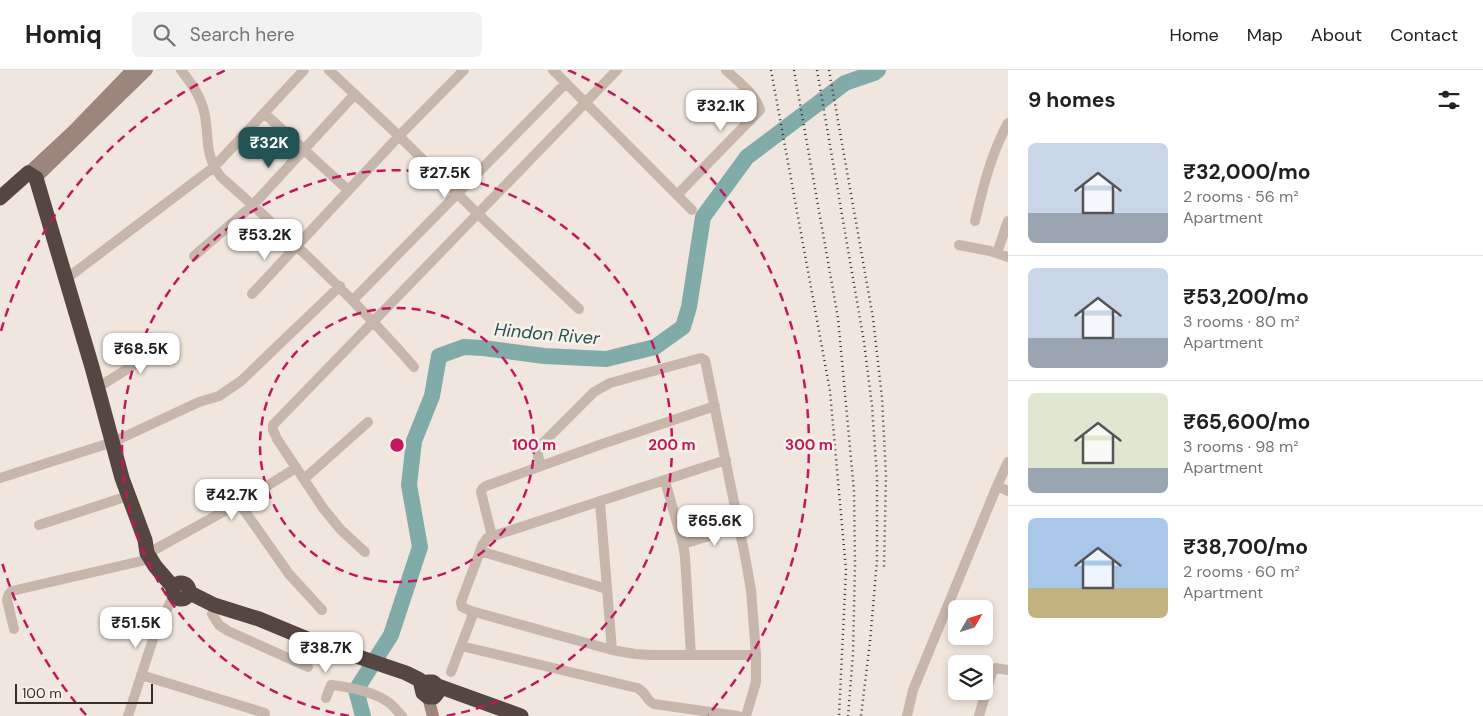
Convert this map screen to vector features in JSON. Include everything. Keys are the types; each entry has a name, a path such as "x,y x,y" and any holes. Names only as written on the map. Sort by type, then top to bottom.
{"highway":[{"path":"0,198 32,175"},
{"path":"0,210 32,175"},
{"path":"32,175 66,279 122,478 150,549 180,591 212,614 262,628 281,629"},
{"path":"180,591 214,605 259,619 312,641 406,673 420,680 430,690 521,716"}],"main road":[{"path":"32,175 132,70"},
{"path":"32,175 147,70"},
{"path":"430,690 433,716"}],"street":[{"path":"181,70 192,85 201,103 204,112 209,156 214,168 221,177 340,286 414,367"},
{"path":"66,279 214,168 304,70"},
{"path":"329,70 400,136 478,214 579,310"},
{"path":"252,294 348,190 464,70"},
{"path":"554,70 692,210"},
{"path":"366,552 341,530 323,508 277,439 273,425 617,70"},
{"path":"677,195 760,110 753,96 726,70"},
{"path":"353,300 566,83"},
{"path":"194,256 253,205 354,94"},
{"path":"264,113 348,190"},
{"path":"975,221 991,160 1008,123"},
{"path":"997,253 1008,221"},
{"path":"959,245 1008,257"},
{"path":"0,478 113,442 199,402 219,396 241,380 340,286"},
{"path":"97,388 172,341"},
{"path":"541,466 537,451 539,447 594,392 610,383 701,358 705,360 748,573 756,655 756,682 746,716"},
{"path":"492,536 482,496 482,489 486,486 715,406"},
{"path":"304,478 368,422"},
{"path":"726,460 492,536 484,542 461,602 462,607 471,611 612,650 635,654 756,655"},
{"path":"906,716 913,690 1008,462"},
{"path":"14,629 8,600 8,594 12,591 150,549 239,503 296,468"},
{"path":"665,481 683,544 687,568 691,655"},
{"path":"997,486 1008,491"},
{"path":"39,525 128,496"},
{"path":"600,502 612,650"},
{"path":"239,503 289,574 322,610"},
{"path":"683,544 739,527"},
{"path":"480,551 607,589"},
{"path":"128,716 155,633 180,591"},
{"path":"451,672 472,617 471,611"},
{"path":"212,614 219,625 228,631 308,667"},
{"path":"461,646 637,688 645,693 649,701 654,704 738,716"},
{"path":"978,716 992,672 996,668 1008,670"},
{"path":"141,675 265,713"},
{"path":"326,698 332,685 347,686 370,693 389,702 402,716"}],"waterway":[{"name":"Hindon River","path":"363,716 356,690 391,635 420,547 409,485 414,441 432,396 439,356 464,347 544,356 606,359 655,347 683,327 689,307 703,217 747,157 845,83 878,70"}],"railway":[{"path":"771,70 830,391 846,570 839,716"},
{"path":"794,70 838,318 854,491 853,654 848,716"},
{"path":"817,70 864,342 872,406 877,477 877,560 861,716"},
{"path":"829,70 873,318 882,398 886,476 884,567"}]}
